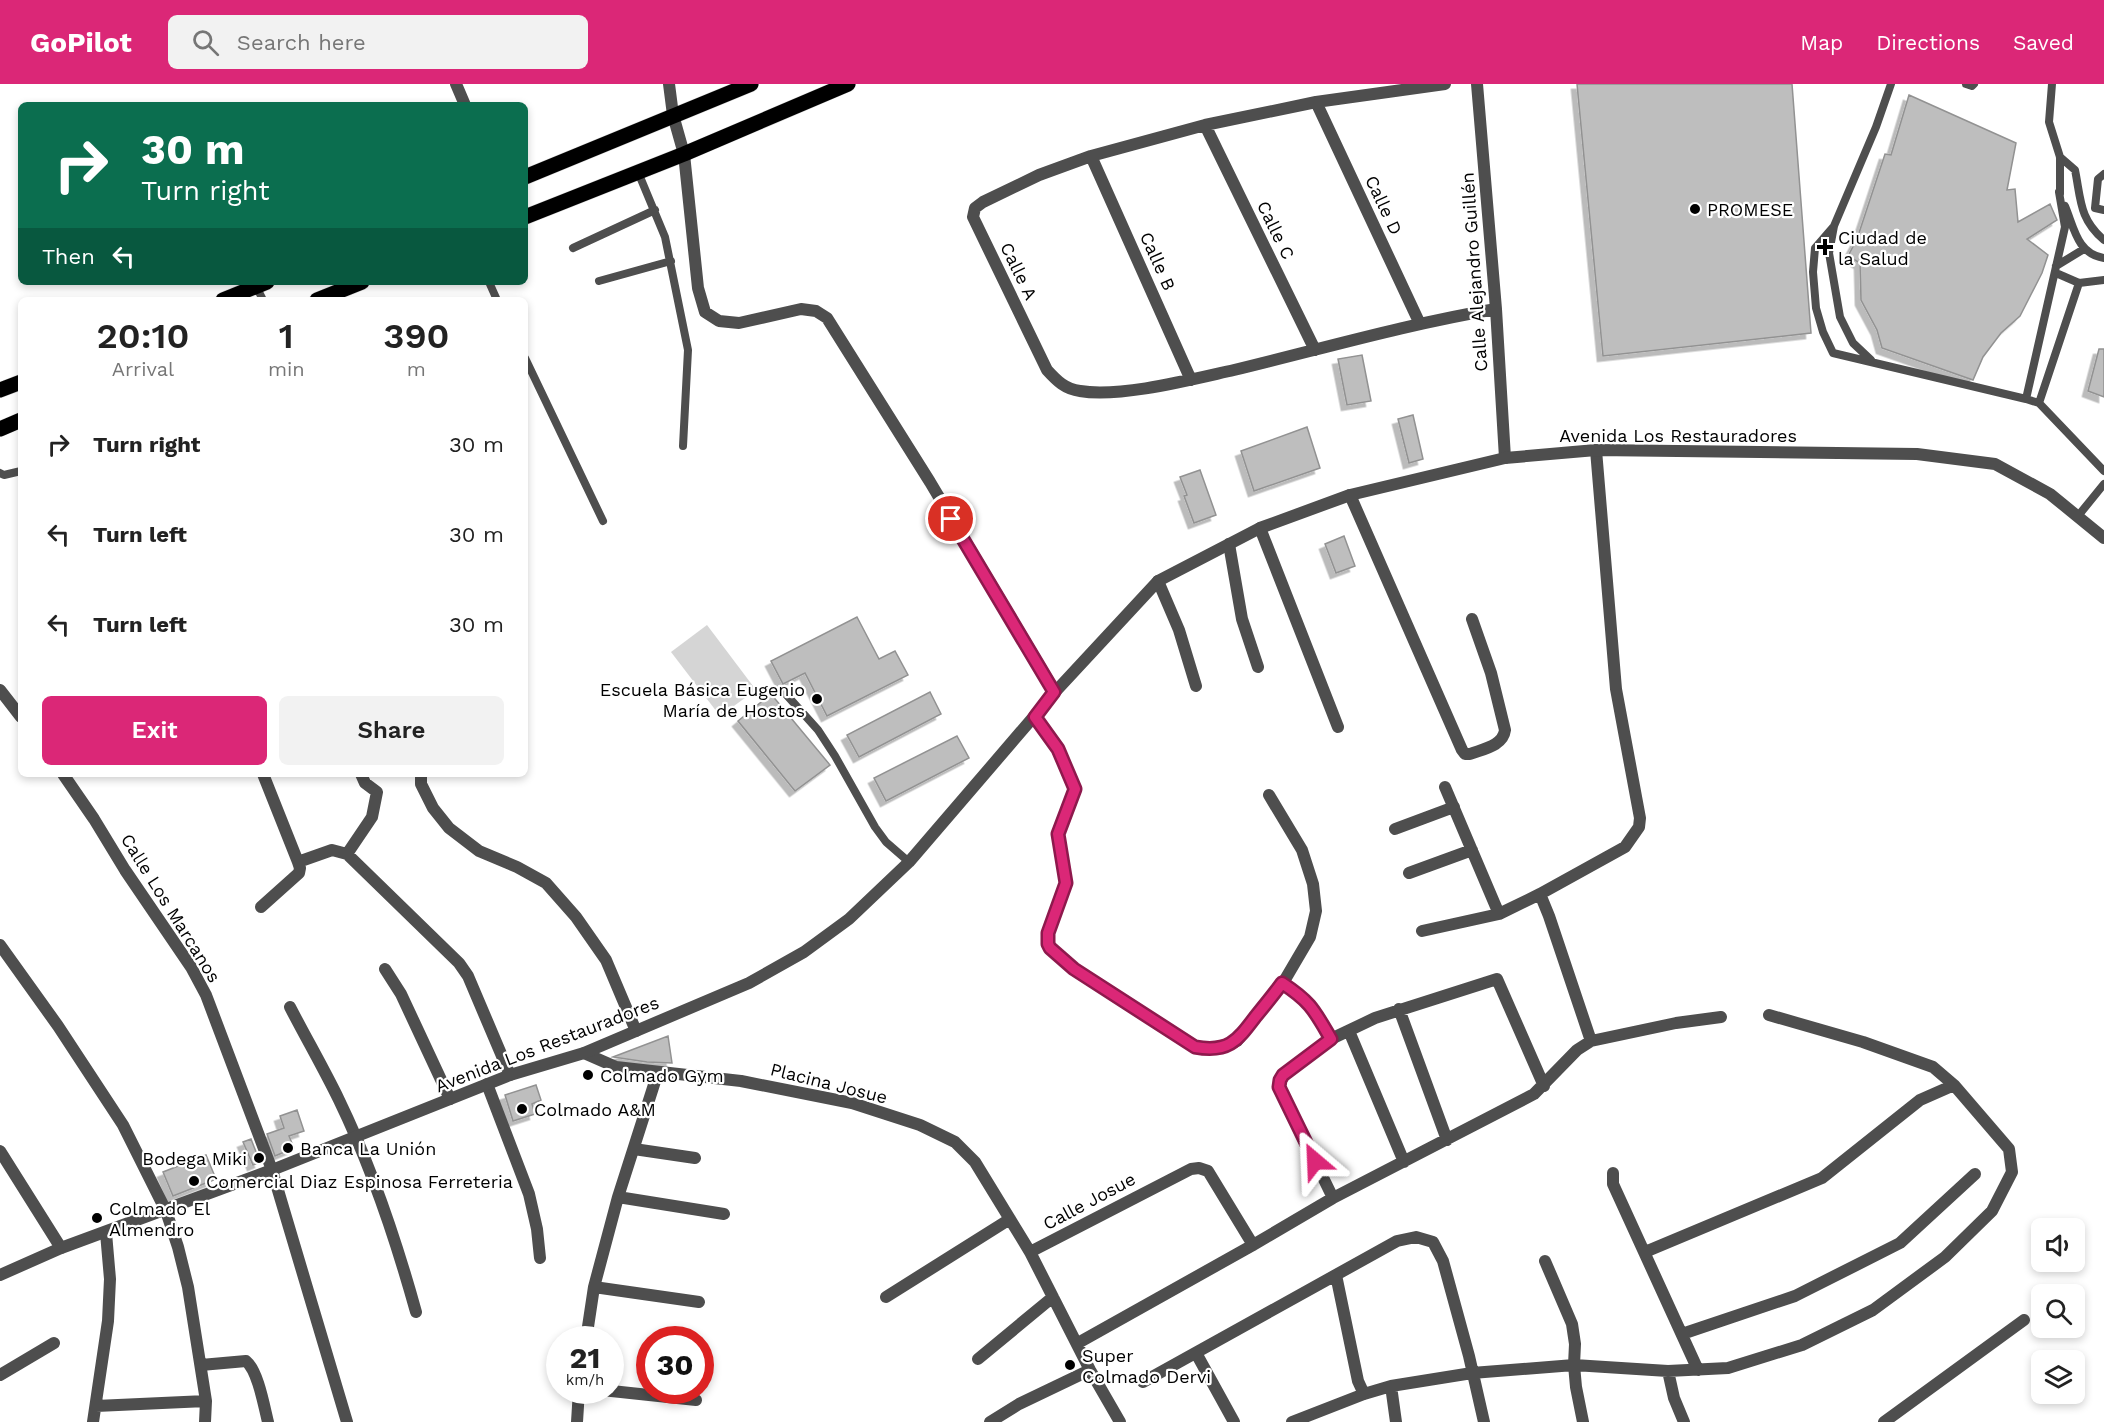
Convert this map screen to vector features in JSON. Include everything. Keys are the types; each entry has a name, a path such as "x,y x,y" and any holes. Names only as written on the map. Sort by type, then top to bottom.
{"main road":[{"path":"528,176 751,84"},
{"path":"528,216 684,154 848,84"},
{"path":"326,297 356,285"},
{"path":"234,297 262,289"},
{"path":"0,390 18,383"},
{"path":"0,429 18,421"}],"street":[{"path":"456,84 464,102"},
{"path":"669,84 673,115 684,154 698,288 705,312 719,321 739,323 801,309 816,311 827,318 930,482 1054,692"},
{"name":"Calle A","path":"1445,84 1316,102 1205,125 1092,156 1039,175 982,202 975,208 973,217 1047,370 1063,386 1079,391 1098,393 1191,380 1420,324 1496,309"},
{"name":"Calle Alejandro Guillén","path":"1478,84 1505,458"},
{"name":"Calle D","path":"1316,102 1420,324"},
{"name":"Calle C","path":"1205,125 1315,350"},
{"name":"Calle B","path":"1092,156 1191,380"},
{"path":"1422,931 1499,914 1540,894 1625,847 1640,822 1616,689 1596,450"},
{"name":"Avenida Los Restauradores","path":"1,1271 166,1211 510,1075 584,1053 749,983 804,952 849,919 909,862 1054,692 1158,581 1260,528 1350,495 1505,458 1596,450 1917,454 1995,464 2050,494 2104,538"},
{"path":"1350,495 1465,754 1499,742 1504,737 1505,730 1491,673 1473,619"},
{"path":"1260,528 1338,727"},
{"path":"1229,544 1242,618 1258,667"},
{"path":"1158,581 1179,630 1196,686"},
{"path":"0,690 18,713"},
{"path":"1035,717 1058,749 1075,789 1058,834 1066,883 1048,933 1048,944 1074,969 1195,1047 1209,1049 1225,1047 1237,1041 1282,983 1310,936 1316,911 1313,884 1302,850 1269,795"},
{"name":"Calle Los Marcanos","path":"65,777 191,967 206,995 272,1170 347,1422"},
{"path":"261,907 299,873 300,868 264,777"},
{"path":"347,854 372,817 377,792 365,783 362,777"},
{"path":"421,777 421,784 433,808 449,828 479,851 517,867 546,883 576,917 606,960 636,1031"},
{"path":"1445,787 1499,914"},
{"path":"1395,829 1454,807"},
{"path":"298,862 332,850 347,854 464,969 510,1075"},
{"path":"1409,873 1472,850"},
{"path":"1540,894 1591,1041"},
{"path":"0,945 58,1026 123,1125 166,1211 188,1287 206,1401 205,1422"},
{"path":"385,969 401,994 450,1099"},
{"path":"1333,1198 1279,1087 1283,1075 1331,1039 1399,1009 1497,979 1544,1086"},
{"path":"1282,983 1305,998 1313,1007 1331,1039"},
{"path":"290,1007 339,1100 355,1137 398,1246 416,1312"},
{"path":"1399,1009 1447,1140"},
{"path":"1292,1422 1391,1386 1472,1373 1574,1365 1668,1371 1728,1368 1802,1345 1873,1310 1945,1257 1992,1211 2012,1172 2009,1149 1954,1085 1933,1067 1863,1042 1769,1015"},
{"path":"1078,1343 1333,1198 1509,1109 1544,1086 1571,1055 1591,1041 1665,1024 1721,1017"},
{"path":"1349,1031 1404,1162"},
{"name":"Placina Josue","path":"584,1053 616,1067 741,1081 852,1103 920,1125 955,1142 975,1162 1030,1252 1090,1370 1120,1422"},
{"path":"588,1326 594,1287 618,1197 658,1072"},
{"path":"487,1084 529,1194 537,1229 540,1258"},
{"path":"1644,1251 1822,1178 1920,1100 1954,1085"},
{"path":"634,1149 695,1158"},
{"path":"0,1151 61,1248"},
{"name":"Calle Josue","path":"1030,1252 1191,1168 1208,1171 1253,1245"},
{"path":"1613,1173 1613,1184 1698,1370"},
{"path":"1682,1334 1795,1296 1900,1243 1975,1174"},
{"path":"618,1197 724,1214"},
{"path":"886,1297 1010,1219"},
{"path":"93,1422 108,1321 110,1280 106,1233"},
{"path":"1143,1382 1397,1241 1416,1237 1433,1242 1443,1261 1484,1422"},
{"path":"1545,1261 1572,1324 1576,1387 1583,1422"},
{"path":"1336,1275 1358,1381 1364,1394"},
{"path":"594,1287 699,1302"},
{"path":"978,1359 1053,1297"},
{"path":"1884,1422 2024,1320"},
{"path":"0,1375 54,1343"},
{"path":"1196,1353 1234,1422"},
{"path":"201,1365 246,1361 250,1365 268,1422"},
{"path":"990,1422 1019,1404 1090,1370"},
{"path":"1668,1371 1674,1398 1684,1422"},
{"path":"1391,1386 1396,1422"},
{"path":"96,1406 206,1401"},
{"path":"577,1422 578,1404"}],"lane":[{"path":"1873,361 1853,343 1840,317 1829,253 1834,226 1876,127 1891,84"},
{"path":"1966,84 1972,86 1974,84"},
{"path":"2026,399 2065,227 2059,192 2060,157 2049,122 2052,84"},
{"path":"2060,157 2075,170 2082,212 2093,231 2104,240"},
{"path":"638,172 665,237 688,350 683,446"},
{"path":"2104,174 2098,179 2095,208 2104,210"},
{"path":"2059,192 2078,240 2084,249 2096,257 2104,258"},
{"path":"573,248 655,210"},
{"path":"1834,226 1815,248 1814,272 1816,308 1823,332 1833,353 2039,403 2104,471"},
{"path":"2056,270 2084,249"},
{"path":"599,281 671,261"},
{"path":"2056,270 2079,283 2104,280"},
{"path":"2039,403 2079,283"},
{"path":"528,364 603,521"},
{"path":"0,473 4,475 18,472"},
{"path":"2078,516 2104,484"},
{"path":"783,691 818,730 886,842 909,862"}],"shaded area":[{"path":"707,625 756,690 720,716 671,652"}],"building":[{"name":"PROMESE","path":"1577,84 1792,84 1811,333 1603,356"},
{"path":"1909,95 2016,143 2007,190 2015,189 2018,222 2050,204 2057,220 2027,239 2048,255 2042,273 2020,316 2001,333 1983,357 1973,380 1882,348 1877,330 1861,300 1860,263 1848,256 1857,239 1885,154 1891,155"},
{"path":"2099,349 2104,349 2104,397 2088,391"},
{"path":"1362,355 1371,401 1347,405 1338,359"},
{"path":"1413,415 1423,459 1409,463 1398,419"},
{"path":"1307,427 1320,468 1254,491 1241,451"},
{"path":"1200,470 1216,515 1194,523 1180,477"},
{"path":"1344,536 1355,566 1336,573 1325,544"},
{"path":"857,617 879,659 895,651 908,675 827,716 805,673 783,684 771,661"},
{"path":"930,692 941,714 859,757 847,735"},
{"path":"771,694 830,765 795,791 738,721"},
{"path":"957,736 969,758 886,801 874,778"},
{"path":"668,1036 672,1063 613,1057"},
{"name":"Colmado A&M","path":"536,1085 541,1100 532,1104 535,1114 513,1121 505,1095"},
{"path":"297,1110 304,1131 289,1136 294,1148 275,1156 267,1134 284,1128 280,1116"},
{"path":"251,1139 260,1162 253,1165 243,1142"},
{"path":"206,1155 216,1179 173,1196 163,1172"}],"place":[{"name":"PROMESE","path":"1695,209"},
{"name":"Ciudad de la Salud","path":"1825,247"},
{"name":"Escuela Básica Eugenio María de Hostos","path":"817,699"},
{"name":"Colmado Gym","path":"588,1075"},
{"name":"Colmado A&M","path":"522,1109"},
{"name":"Banca La Unión","path":"288,1148"},
{"name":"Bodega Miki","path":"259,1158"},
{"name":"Comercial Diaz Espinosa Ferreteria","path":"194,1181"},
{"name":"Colmado El Almendro","path":"97,1218"},
{"name":"Super Colmado Dervi","path":"1070,1365"}],"route":[{"path":"951,519 1054,692 1035,717 1058,749 1075,789 1058,834 1066,883 1048,933 1050,948 1074,969 1195,1047 1209,1049 1225,1047 1237,1041 1282,983 1305,998 1313,1007 1331,1039 1283,1075 1279,1087 1315,1161"}]}
